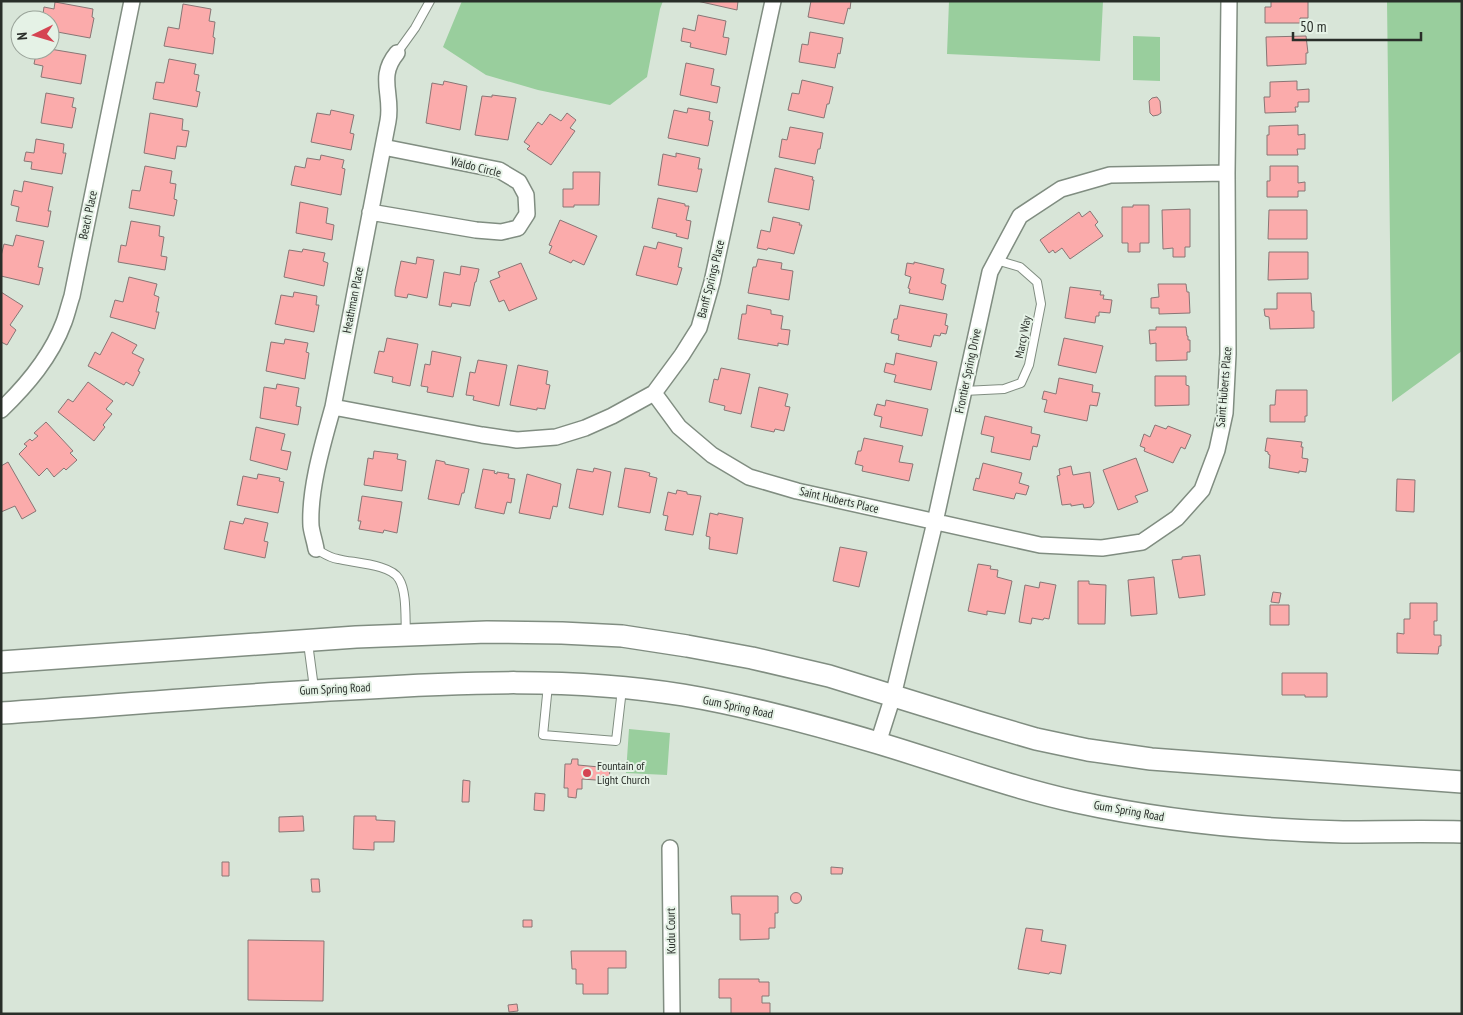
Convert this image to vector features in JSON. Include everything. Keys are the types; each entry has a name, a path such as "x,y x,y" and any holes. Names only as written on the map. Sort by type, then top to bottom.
{"main road":[{"path":"1,662 356,637 488,632 562,632 622,636 752,658 829,676 1028,736 1088,750 1160,760 1462,782"},
{"name":"Gum Spring Road","path":"1,713 314,690 464,683 622,687 684,695 801,721 878,743 1018,788 1147,816 1280,829 1342,832 1462,832"}],"street":[{"name":"Beach Place","path":"1,410 24,387 41,365 64,323 72,296 132,1"},
{"name":"Banff Springs Place","path":"333,407 517,440 556,437 585,428 612,416 654,393 699,328 712,282 773,1"},
{"name":"Saint Huberts Place","path":"654,393 679,427 712,455 749,477 797,491 1040,545 1102,548 1142,542 1177,518 1202,490 1217,450 1225,413 1228,354 1227,173 1229,1"},
{"name":"Heathman Place","path":"316,549 311,527 313,493 333,407 390,112 386,75 388,66 397,54"},
{"name":"Waldo Circle","path":"370,212 476,230 501,232 518,228 527,214 526,195 519,182 499,170 383,147"},
{"name":"Frontier Spring Drive","path":"878,743 893,696 935,522 990,272 1020,216 1061,189 1110,175 1227,173"},
{"name":"Kudu Court","path":"670,848 672,1014"}],"lane":[{"path":"397,54 415,28 430,1"},
{"name":"Marcy Way","path":"964,391 1004,389 1022,383 1029,365 1041,304 1037,282 1020,267 996,260"},
{"path":"316,549 336,559 384,568 396,574 403,590 406,635"},
{"path":"308,641 314,690"},
{"path":"548,684 542,734 616,741 622,687"}],"green space":[{"path":"462,1 663,1 647,77 610,105 538,90 486,75 443,47"},
{"path":"949,1 1103,1 1100,61 947,54"},
{"path":"1387,1 1462,1 1462,351 1392,402"},
{"path":"1133,36 1160,37 1160,81 1133,80"},
{"path":"629,729 670,733 667,775 626,773"}],"building":[{"path":"697,1 738,1 737,10"},
{"path":"811,1 851,1 844,24 808,17"},
{"path":"1271,1 1308,1 1308,18 1300,18 1300,23 1265,23 1265,7 1271,7"},
{"path":"55,2 93,9 92,17 94,18 90,38 60,32 60,10 44,10 44,7 54,9"},
{"path":"183,4 211,9 209,21 215,22 213,54 164,46 168,27 179,29"},
{"path":"698,15 726,21 723,37 729,38 726,55 690,47 691,43 681,41 683,28 695,31"},
{"path":"810,32 843,38 835,68 799,62 802,44 808,45"},
{"path":"1306,36 1308,53 1306,53 1306,64 1267,66 1266,37"},
{"path":"60,51 86,55 81,84 41,77 43,66 34,64 35,60 60,60"},
{"path":"169,59 196,64 194,74 199,75 196,91 200,92 197,107 153,99 156,82 164,83"},
{"path":"686,63 714,69 711,85 720,87 717,103 680,95"},
{"path":"802,80 833,87 824,118 788,110 792,93 799,94"},
{"path":"444,81 467,86 460,130 426,123 432,83 443,85"},
{"path":"1297,81 1297,90 1309,89 1309,102 1298,102 1298,107 1295,107 1296,112 1265,113 1264,97 1270,97 1270,82"},
{"path":"46,93 74,98 72,107 76,108 72,128 41,123"},
{"path":"492,95 516,98 508,140 475,135 482,96 492,97"},
{"path":"1157,97 1160,101 1161,113 1153,116 1150,113 1149,101"},
{"path":"688,108 710,112 709,120 713,121 708,146 668,138 674,110 687,113"},
{"path":"331,110 354,115 350,133 354,134 351,150 311,142 317,113 330,115"},
{"path":"150,113 183,119 182,130 189,131 186,147 177,146 175,159 144,153"},
{"path":"567,113 576,120 570,128 575,131 551,165 527,149 530,146 524,142 538,122 542,125 550,114 561,121"},
{"path":"1298,125 1298,135 1305,134 1305,149 1297,149 1298,155 1267,155 1269,126"},
{"path":"790,127 823,133 815,164 779,157 782,139 787,140"},
{"path":"36,139 64,144 63,153 66,153 62,174 31,169 32,162 24,161 26,152 34,153"},
{"path":"676,153 700,158 698,169 702,169 697,192 658,185 663,154 676,157"},
{"path":"321,155 344,160 342,168 345,169 341,195 291,185 295,166 305,168 307,158 320,160"},
{"path":"145,166 172,171 170,183 176,184 174,199 177,200 174,216 129,208 132,190 140,191"},
{"path":"1270,166 1298,166 1298,183 1305,182 1305,191 1298,191 1298,197 1267,197 1267,181 1270,181"},
{"path":"775,168 813,177 809,210 768,202"},
{"path":"573,172 600,172 599,205 563,207 563,189 573,189"},
{"path":"24,181 53,187 48,211 51,211 48,227 16,221 19,207 11,205 14,190 22,192"},
{"path":"658,198 689,206 686,220 691,221 688,239 676,236 677,234 652,228"},
{"path":"300,202 328,208 326,223 334,225 332,240 296,233"},
{"path":"1133,205 1149,205 1149,243 1140,243 1140,252 1128,252 1128,243 1122,243 1122,207 1133,207"},
{"path":"1190,209 1190,247 1185,247 1185,257 1173,257 1173,248 1163,249 1162,210"},
{"path":"1269,210 1307,210 1307,239 1268,239"},
{"path":"1090,211 1098,222 1095,225 1103,236 1070,259 1062,248 1055,253 1053,250 1049,253 1040,240 1079,212 1082,217"},
{"path":"773,217 802,225 794,254 768,248 767,250 757,248 761,230 770,232"},
{"path":"560,220 597,236 584,265 573,260 571,263 549,253 552,246 549,245"},
{"path":"131,221 160,226 159,236 164,237 161,256 167,257 165,270 118,262 121,245 126,246"},
{"path":"16,235 44,241 38,267 43,268 39,285 1,276 1,256 4,244 13,246"},
{"path":"658,242 682,248 678,267 682,268 677,285 636,275 644,246 656,249"},
{"path":"303,249 325,253 323,261 328,263 324,286 284,277 289,250 302,252"},
{"path":"1269,252 1308,252 1308,279 1268,280"},
{"path":"417,257 434,260 427,298 408,294 407,298 395,296 401,261 416,264"},
{"path":"758,259 782,263 781,269 793,271 789,300 748,293 753,267 756,267"},
{"path":"914,262 944,269 941,283 946,285 943,300 909,293 910,289 908,288 911,277 905,275 907,263 914,264"},
{"path":"521,263 537,299 509,311 504,300 499,302 490,281 500,277 498,272"},
{"path":"461,266 479,269 470,306 452,303 451,307 439,305 444,272 460,275"},
{"path":"129,277 157,284 154,295 159,297 156,312 159,312 155,329 110,317 115,300 123,302"},
{"path":"1158,284 1186,284 1187,292 1189,292 1190,313 1159,314 1159,308 1151,308 1151,298 1159,297"},
{"path":"1070,287 1101,291 1100,295 1104,295 1103,299 1112,300 1110,313 1099,312 1095,323 1065,318"},
{"path":"1,292 23,306 10,325 16,330 7,345 1,342"},
{"path":"294,292 317,296 316,305 319,305 314,332 275,324 281,295 293,297"},
{"path":"1277,293 1311,293 1314,328 1270,329 1269,317 1265,316 1264,309 1277,309"},
{"path":"747,305 771,310 771,314 783,316 781,329 790,330 788,345 778,343 778,346 738,339 742,314 746,314"},
{"path":"900,305 947,314 945,325 948,326 946,334 934,335 931,347 898,340 899,335 891,333"},
{"path":"1156,327 1186,327 1188,340 1190,340 1190,352 1187,352 1187,360 1156,361 1156,343 1150,344 1149,330 1156,330"},
{"path":"112,332 137,345 132,353 144,359 133,386 126,382 124,385 88,366 95,352 100,355"},
{"path":"387,338 418,344 410,386 392,382 393,377 374,373 379,351 384,352"},
{"path":"1064,338 1103,346 1096,373 1058,365"},
{"path":"285,339 308,343 306,352 309,353 305,379 266,371 271,342 284,344"},
{"path":"432,351 461,357 453,397 427,392 428,387 421,386 425,364 430,365"},
{"path":"896,353 937,362 931,390 894,382 896,375 884,372 886,363 894,365"},
{"path":"478,360 507,365 499,406 473,400 474,396 466,395 470,372 475,373"},
{"path":"518,365 548,371 546,384 550,385 545,409 537,408 537,410 510,405"},
{"path":"721,368 750,374 741,414 724,410 725,406 709,402 714,379 718,380"},
{"path":"1155,376 1186,376 1186,385 1189,386 1189,405 1155,406"},
{"path":"1059,378 1093,385 1092,392 1100,393 1097,406 1090,405 1087,421 1044,412 1047,400 1042,399 1044,391 1056,394"},
{"path":"88,382 113,401 106,409 112,414 94,441 58,412 68,399 73,402"},
{"path":"277,384 299,388 296,406 301,407 298,425 260,418 264,387 276,389"},
{"path":"759,387 788,394 785,406 790,407 784,431 775,429 774,432 751,427"},
{"path":"1276,390 1307,390 1307,416 1305,416 1305,422 1270,422 1270,405 1275,405"},
{"path":"886,400 928,409 922,436 880,427 882,417 874,415 877,404 885,406"},
{"path":"985,416 1032,427 1031,433 1040,435 1037,447 1033,446 1030,460 991,452 994,437 981,434"},
{"path":"46,422 73,451 70,453 77,460 66,470 64,468 54,477 47,468 39,476 19,454 27,446 24,444 38,436 34,433"},
{"path":"1155,425 1166,429 1168,426 1191,435 1185,449 1181,447 1173,463 1144,451 1145,448 1140,446 1144,434 1150,437"},
{"path":"256,427 285,434 281,450 291,452 287,470 250,460"},
{"path":"864,438 903,446 899,462 913,464 909,481 862,471 863,466 855,464"},
{"path":"1267,438 1302,442 1302,458 1308,459 1306,472 1299,471 1299,473 1269,468 1270,455 1265,451"},
{"path":"374,451 398,454 397,459 406,461 402,491 364,485 368,458 373,459"},
{"path":"1136,458 1148,491 1135,496 1138,502 1118,510 1103,470"},
{"path":"436,460 469,469 464,493 462,493 459,505 428,499"},
{"path":"8,462 36,511 22,519 15,506 1,512 1,466"},
{"path":"983,463 1022,473 1019,483 1029,486 1026,495 1016,493 1014,499 973,490 976,478 979,479"},
{"path":"1071,466 1073,475 1090,472 1094,503 1091,507 1084,508 1083,504 1062,505 1057,476 1060,475 1059,469"},
{"path":"594,468 611,472 603,515 569,508 577,469 593,472"},
{"path":"625,468 650,473 649,476 657,478 650,513 618,507"},
{"path":"483,469 495,471 494,473 497,474 497,472 509,474 508,478 515,479 511,503 507,502 504,514 475,508"},
{"path":"258,474 280,478 279,481 284,482 278,513 237,505 243,476 257,479"},
{"path":"527,474 561,484 557,507 553,506 550,519 519,513"},
{"path":"1397,479 1415,480 1414,512 1396,511"},
{"path":"677,490 701,496 693,535 665,530 668,516 663,515 668,492 676,494"},
{"path":"362,496 402,502 397,533 384,530 383,533 359,529 361,521 358,521"},
{"path":"710,513 743,518 737,554 709,549 710,537 706,536"},
{"path":"245,518 268,523 264,541 268,542 265,558 224,549 230,521 243,524"},
{"path":"840,547 867,552 859,587 833,581"},
{"path":"1200,555 1205,595 1179,598 1172,560"},
{"path":"978,564 991,566 990,569 998,570 997,577 1012,581 1005,614 987,611 987,615 968,611"},
{"path":"1154,577 1157,614 1131,616 1128,580"},
{"path":"1078,581 1089,581 1089,584 1106,585 1105,624 1078,624"},
{"path":"1040,582 1056,585 1049,619 1032,618 1031,624 1019,622 1025,585 1039,588"},
{"path":"1273,592 1281,593 1279,603 1271,602"},
{"path":"1410,603 1437,603 1437,621 1434,621 1434,635 1441,635 1441,646 1439,646 1438,654 1397,653 1397,633 1404,634 1404,619 1410,619"},
{"path":"1270,605 1289,605 1289,625 1270,625"},
{"path":"1282,673 1327,673 1327,697 1282,695"},
{"name":"Fountain of Light Church","path":"572,759 578,759 578,765 610,768 609,781 582,779 582,789 577,789 576,798 568,797 568,788 564,788 565,764 571,764"},
{"path":"463,780 470,781 469,802 462,802"},
{"path":"535,793 545,794 544,811 534,810"},
{"path":"303,816 304,831 279,832 279,817"},
{"path":"354,816 376,816 376,820 395,821 394,842 374,842 374,850 353,849"},
{"path":"222,862 229,862 229,876 222,876"},
{"path":"831,867 843,868 842,874 831,874"},
{"path":"311,879 319,879 320,892 312,892"},
{"path":"794,893 798,893 801,898 800,902 794,903 791,900 791,896"},
{"path":"731,896 778,896 778,913 775,913 775,928 769,928 769,939 740,940 740,914 732,914"},
{"path":"523,920 532,920 532,927 523,927"},
{"path":"1026,928 1043,930 1041,941 1066,945 1061,974 1018,969"},
{"path":"248,940 324,941 323,1001 248,1000"},
{"path":"571,951 626,951 626,968 608,968 608,994 583,994 583,984 576,984 576,969 572,969"},
{"path":"719,979 759,979 759,982 769,982 769,996 762,996 762,1003 770,1003 770,1014 731,1014 731,998 719,998"},
{"path":"517,1004 518,1011 509,1012 508,1005"}],"place":[{"name":"Fountain of Light Church","path":"587,773"}]}
